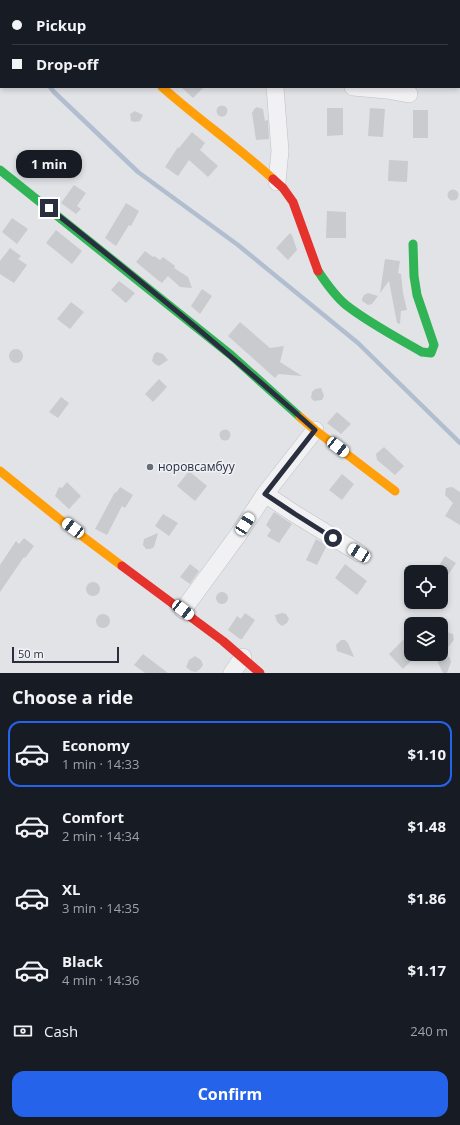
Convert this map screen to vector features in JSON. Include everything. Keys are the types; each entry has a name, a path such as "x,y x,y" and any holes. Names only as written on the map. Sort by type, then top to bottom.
{"street":[{"path":"163,88 183,106 260,167 283,188 294,202 318,271 329,287 345,304 372,323 422,352 431,353 434,345 417,295 414,276 413,244"},
{"path":"275,88 280,151 277,182"},
{"path":"364,88 409,94"},
{"path":"0,170 224,350 315,430 395,492"},
{"path":"183,610 238,535 265,494 315,430"},
{"path":"0,471 102,550 183,610 243,657 260,673"},
{"path":"265,494 359,553"},
{"path":"232,673 243,657"}],"building":[{"path":"182,88 203,88 193,98"},
{"path":"222,105 226,107 228,111 226,115 222,117 218,115 216,111 218,107"},
{"path":"257,107 263,109 265,121 268,120 269,139 256,140 252,113"},
{"path":"327,108 343,108 343,135 327,136"},
{"path":"370,108 385,109 383,137 368,136"},
{"path":"413,110 428,110 428,138 413,138"},
{"path":"135,111 143,115 140,121 131,121 130,114"},
{"path":"192,132 205,143 200,150 218,166 208,177 189,160 178,176 165,167 178,147 179,148"},
{"path":"389,160 408,161 407,182 388,181"},
{"path":"74,185 86,193 77,206 81,209 76,214 61,203"},
{"path":"453,189 457,191 459,195 457,199 453,201 449,199 447,195 449,191"},
{"path":"126,203 139,211 131,226 129,225 116,246 105,238"},
{"path":"327,211 346,212 346,238 326,238"},
{"path":"12,218 28,229 17,244 2,232"},
{"path":"56,230 82,251 72,264 46,243"},
{"path":"290,233 297,250 288,260 276,248"},
{"path":"10,248 21,256 18,259 27,265 14,283 0,274 0,261"},
{"path":"145,251 160,260 163,257 175,266 174,268 188,277 192,288 180,287 168,276 162,283 159,281 136,262"},
{"path":"385,259 400,261 398,273 401,274 407,310 401,311 400,324 397,323 389,281 380,293"},
{"path":"119,281 135,293 126,303 111,290"},
{"path":"202,289 212,296 200,314 191,306"},
{"path":"368,293 378,296 372,304 368,305 362,301 362,299 364,295"},
{"path":"71,302 84,312 70,329 57,319"},
{"path":"240,322 270,348 284,346 280,362 302,376 278,374 275,378 228,336"},
{"path":"16,349 21,351 23,356 21,361 16,363 11,361 9,356 11,351"},
{"path":"157,352 163,354 168,360 159,366 152,361 154,354"},
{"path":"159,379 167,387 153,402 145,394"},
{"path":"321,388 324,396 322,400 314,401 311,398 312,392 315,389"},
{"path":"61,397 69,403 58,418 49,412"},
{"path":"337,412 351,424 341,434 327,423"},
{"path":"225,429 229,431 231,435 229,439 225,441 221,439 219,435 221,431"},
{"path":"384,447 404,466 395,475 377,460 376,454"},
{"path":"189,471 207,486 195,501 177,486"},
{"path":"342,474 354,484 342,500 329,490"},
{"path":"67,482 81,496 69,509 55,496 59,487 62,488"},
{"path":"120,487 133,495 125,508 122,506 107,535 95,529 115,492 116,493"},
{"path":"452,487 460,492 460,525 445,516 453,503 445,495 446,488"},
{"path":"274,512 292,524 279,543 267,536 271,530 266,525"},
{"path":"163,514 178,523 169,536 155,526"},
{"path":"158,533 154,547 146,549 143,545 144,539"},
{"path":"24,538 34,546 25,558 24,557 0,592 0,565 16,541 19,544"},
{"path":"316,539 327,545 317,565 306,560"},
{"path":"445,556 456,563 448,575 448,565 439,565"},
{"path":"190,564 199,571 190,584 180,577"},
{"path":"345,564 367,581 357,595 335,578"},
{"path":"93,582 98,584 100,589 98,594 93,596 88,594 86,589 88,584"},
{"path":"220,592 224,592 228,598 224,604 220,604 216,600 216,596"},
{"path":"245,613 255,620 242,639 240,639 228,630 237,616 241,619"},
{"path":"282,613 286,614 289,619 287,623 282,626 277,622 275,615"},
{"path":"100,614 106,614 110,618 110,624 106,628 100,628 96,624 96,618"},
{"path":"448,632 453,634 454,640 448,647"},
{"path":"404,639 404,661 411,661 403,669 389,654"},
{"path":"341,640 345,640 348,643 354,657 337,651 336,645"},
{"path":"143,654 168,673 145,673 134,665"},
{"path":"195,656 201,660 203,665 196,672 191,671 186,667 189,660"},
{"path":"448,656 450,658 451,662 447,673 443,673 438,661 448,661"}],"waterway":[{"path":"51,88 138,172 238,245 358,343 460,443"}],"traffic: fast":[{"path":"0,170 231,355 300,417"},
{"path":"318,271 338,298 355,312 422,352 431,353 434,345 417,295 414,276 413,244"}],"traffic: slow":[{"path":"163,88 246,155 273,179"},
{"path":"300,417 395,491"},
{"path":"0,471 58,518 122,566"}],"traffic: jam":[{"path":"273,179 283,188 293,202 318,271"},
{"path":"122,566 223,641 260,673"}],"place":[{"name":"норовсамбуу","path":"150,467"}],"route":[{"path":"49,208 230,356 315,430 265,494 333,538"}]}
